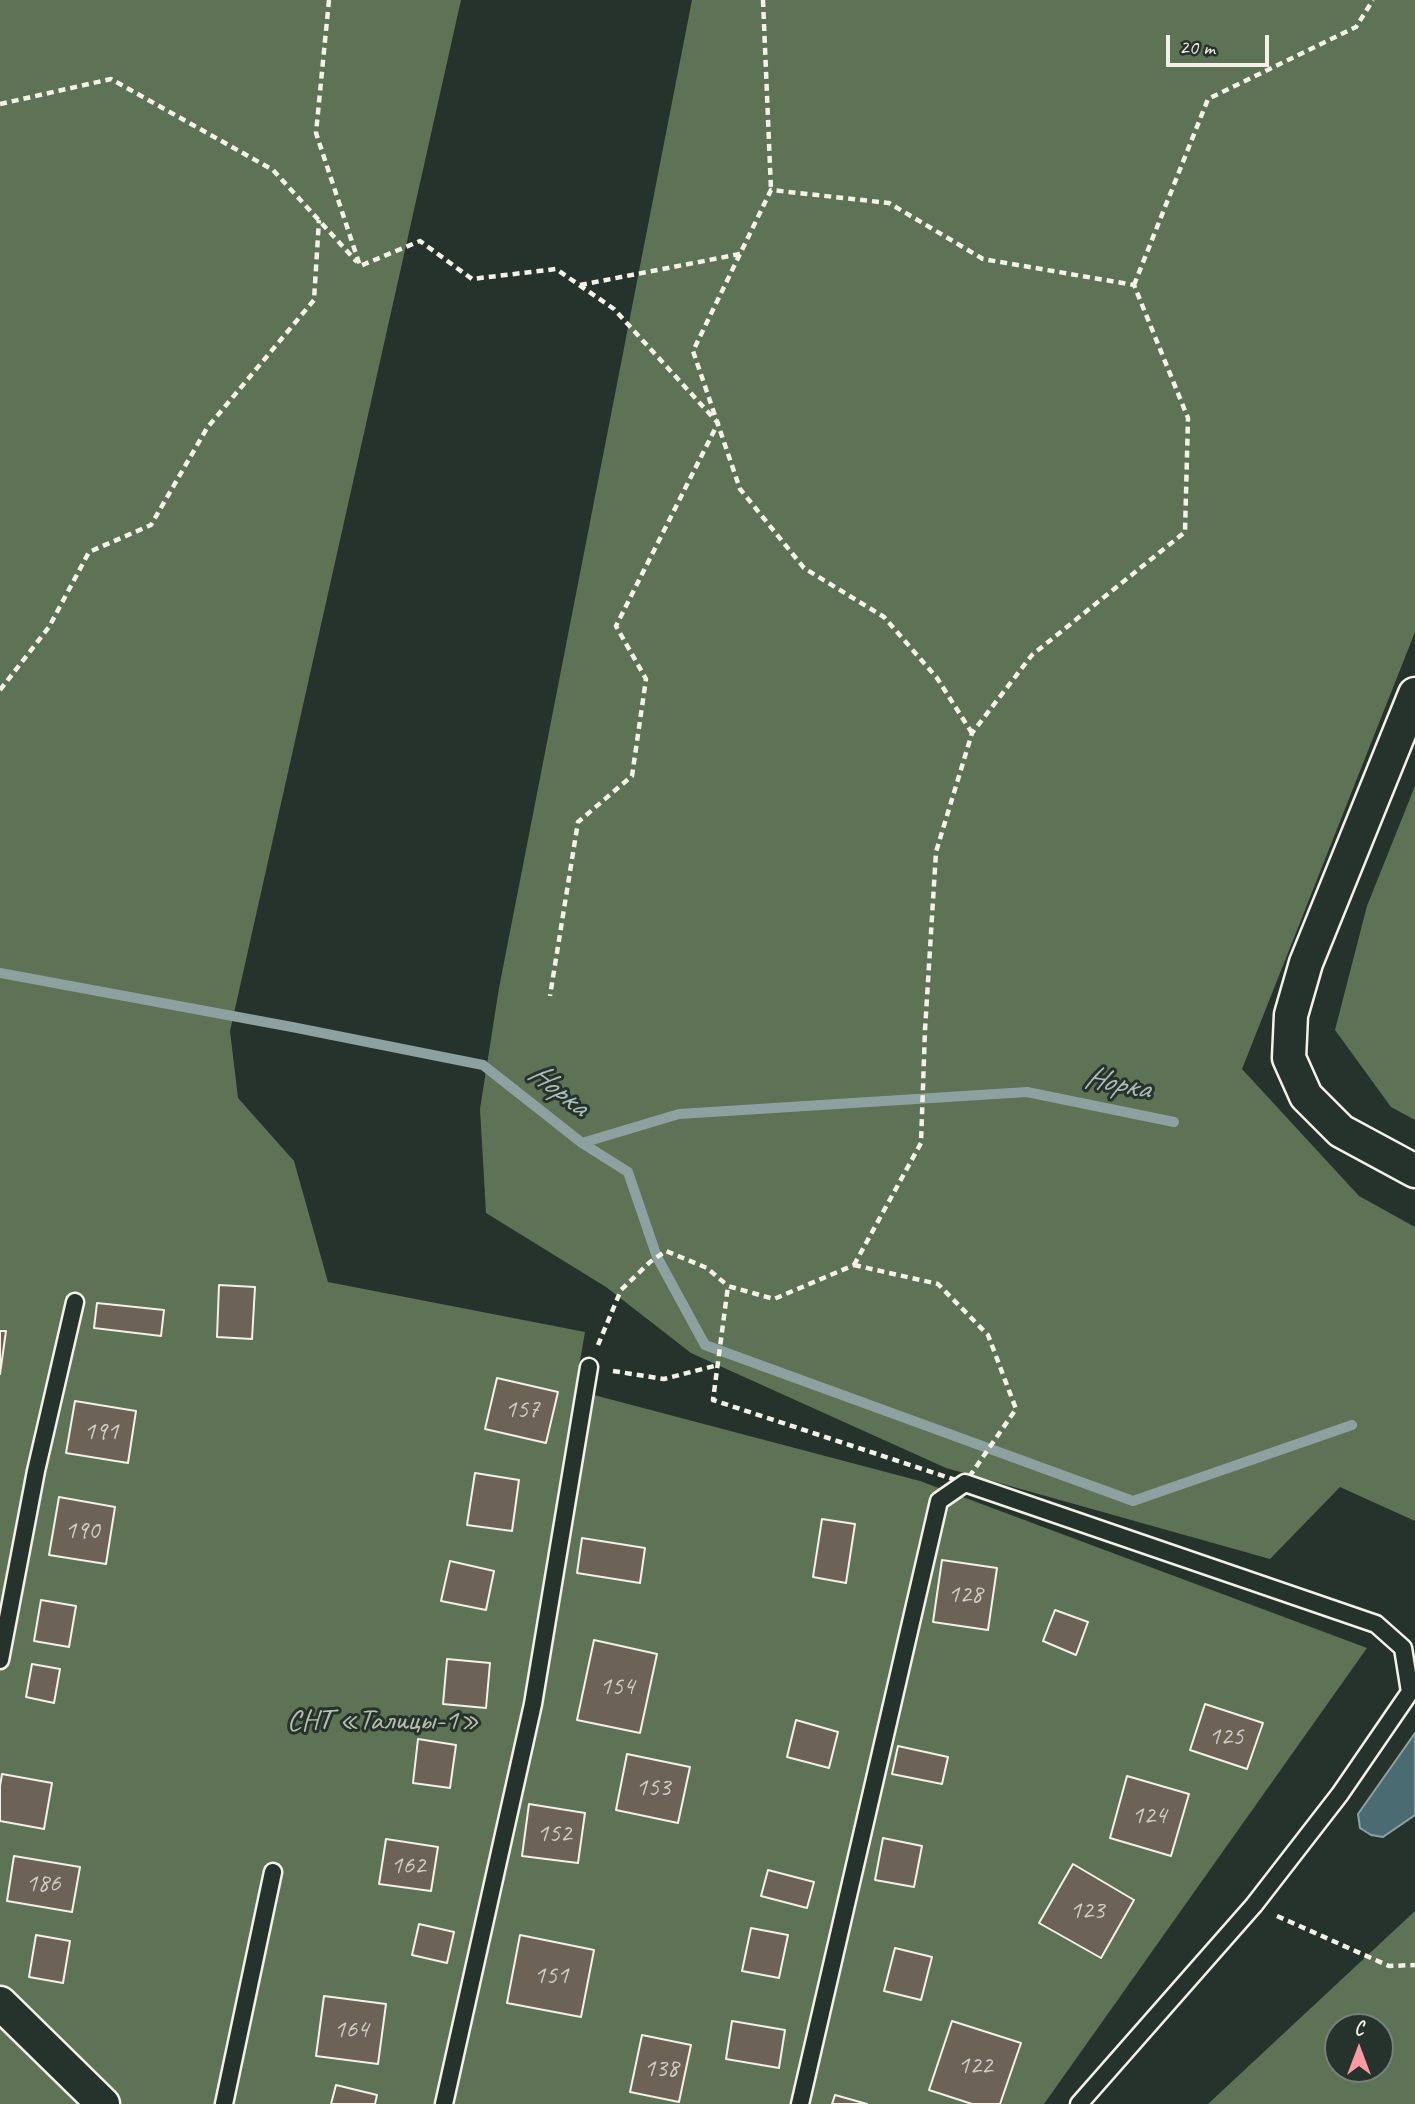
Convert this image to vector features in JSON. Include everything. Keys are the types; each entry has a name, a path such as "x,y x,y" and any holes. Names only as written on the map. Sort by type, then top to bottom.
{"street":[{"path":"1415,694 1306,963 1292,1015 1289,1058 1306,1096 1341,1131 1415,1171"},
{"path":"0,2004 103,2104"}],"lane":[{"path":"0,1660 36,1471 75,1301"},
{"path":"444,2104 533,1704 589,1367"},
{"path":"800,2104 939,1501 965,1483 1376,1624 1404,1648 1410,1692 1340,1794 1254,1905 1079,2104"},
{"path":"225,2104 273,1872"}],"path":[{"path":"329,0 316,133 360,266"},
{"path":"763,0 771,190 693,351 740,489 804,568 884,617 937,678 972,733"},
{"path":"854,1265 921,1143 936,852 972,733 1032,654 1185,532 1188,418 1133,285 1208,99 1356,27 1373,0"},
{"path":"0,104 111,79 273,170 360,266"},
{"path":"771,190 889,203 983,259 1133,285"},
{"path":"0,690 49,627 89,552 151,525 207,428 314,300 319,220"},
{"path":"360,266 420,242 472,279 556,269 614,309 718,423"},
{"path":"579,285 740,254"},
{"path":"550,996 578,822 632,775 646,679 616,626 718,423"},
{"path":"718,1366 664,1379 589,1367 621,1290 650,1262 666,1251 708,1268 728,1286 775,1299 854,1265 938,1284 988,1335 1016,1409 982,1458"},
{"path":"728,1286 713,1400 965,1483"},
{"path":"1254,1905 1389,1966 1415,1965"}],"green space":[{"name":"СНТ «Талицы-1»","path":"0,0 461,0 230,1031 238,1098 294,1161 328,1282 585,1332 575,1390 920,1481 1367,1648 1044,2104 0,2104"},
{"path":"692,0 1415,0 1415,632 1242,1069 1359,1196 1415,1227 1415,1521 1340,1487 1270,1559 946,1468 691,1353 606,1287 486,1213 480,1109 499,988"},
{"path":"1415,786 1415,1120 1391,1107 1335,1030 1367,906"},
{"path":"1415,1911 1415,2104 1208,2104"}],"water":[{"path":"1415,1733 1415,1815 1383,1837 1371,1835 1360,1828 1358,1814"}],"building":[{"path":"219,1285 255,1287 252,1339 217,1337"},
{"path":"97,1303 164,1310 161,1336 94,1328"},
{"path":"0,1331 6,1331 0,1374"},
{"path":"497,1378 558,1392 546,1443 485,1429"},
{"path":"75,1401 136,1411 128,1463 66,1453"},
{"path":"475,1473 519,1480 512,1531 467,1525"},
{"path":"59,1497 115,1507 106,1564 49,1555"},
{"path":"822,1519 855,1524 846,1583 813,1577"},
{"path":"582,1538 645,1548 640,1583 577,1573"},
{"path":"942,1560 997,1568 988,1630 933,1622"},
{"path":"450,1561 494,1571 486,1610 441,1601"},
{"path":"41,1600 76,1606 69,1647 34,1641"},
{"path":"1055,1610 1088,1622 1076,1655 1043,1641"},
{"path":"594,1640 657,1654 640,1733 577,1720"},
{"path":"447,1659 490,1663 486,1708 443,1704"},
{"path":"32,1664 60,1669 54,1703 26,1697"},
{"path":"1205,1704 1263,1723 1247,1769 1190,1750"},
{"path":"796,1720 838,1732 829,1768 787,1757"},
{"path":"418,1739 456,1745 450,1788 413,1783"},
{"path":"898,1746 948,1757 942,1784 892,1774"},
{"path":"627,1754 690,1767 678,1823 616,1810"},
{"path":"2,1774 52,1783 44,1829 0,1821"},
{"path":"1127,1776 1189,1794 1171,1856 1110,1838"},
{"path":"529,1804 585,1813 578,1863 522,1856"},
{"path":"883,1838 922,1846 914,1887 875,1880"},
{"path":"386,1839 438,1847 431,1891 379,1884"},
{"path":"14,1856 80,1867 72,1912 7,1901"},
{"path":"1073,1864 1134,1900 1101,1958 1039,1923"},
{"path":"768,1870 814,1882 807,1908 761,1896"},
{"path":"419,1924 454,1932 447,1963 412,1955"},
{"path":"751,1928 788,1935 779,1978 742,1971"},
{"path":"36,1935 70,1941 63,1983 29,1977"},
{"path":"520,1935 594,1950 581,2017 507,2003"},
{"path":"895,1948 932,1957 921,2000 884,1991"},
{"path":"324,1996 386,2004 378,2064 316,2056"},
{"path":"732,2021 785,2030 779,2068 726,2059"},
{"path":"952,2021 1021,2043 1000,2104 972,2104 929,2090"},
{"path":"642,2035 691,2045 679,2102 630,2092"},
{"path":"336,2085 377,2095 375,2104 331,2104"},
{"path":"835,2095 867,2104 832,2104"}],"waterway":[{"name":"Норка","path":"0,973 483,1065 582,1143 679,1114 1027,1092 1174,1122"},
{"path":"582,1143 628,1172 657,1257 705,1345 1133,1501 1352,1425"}]}
